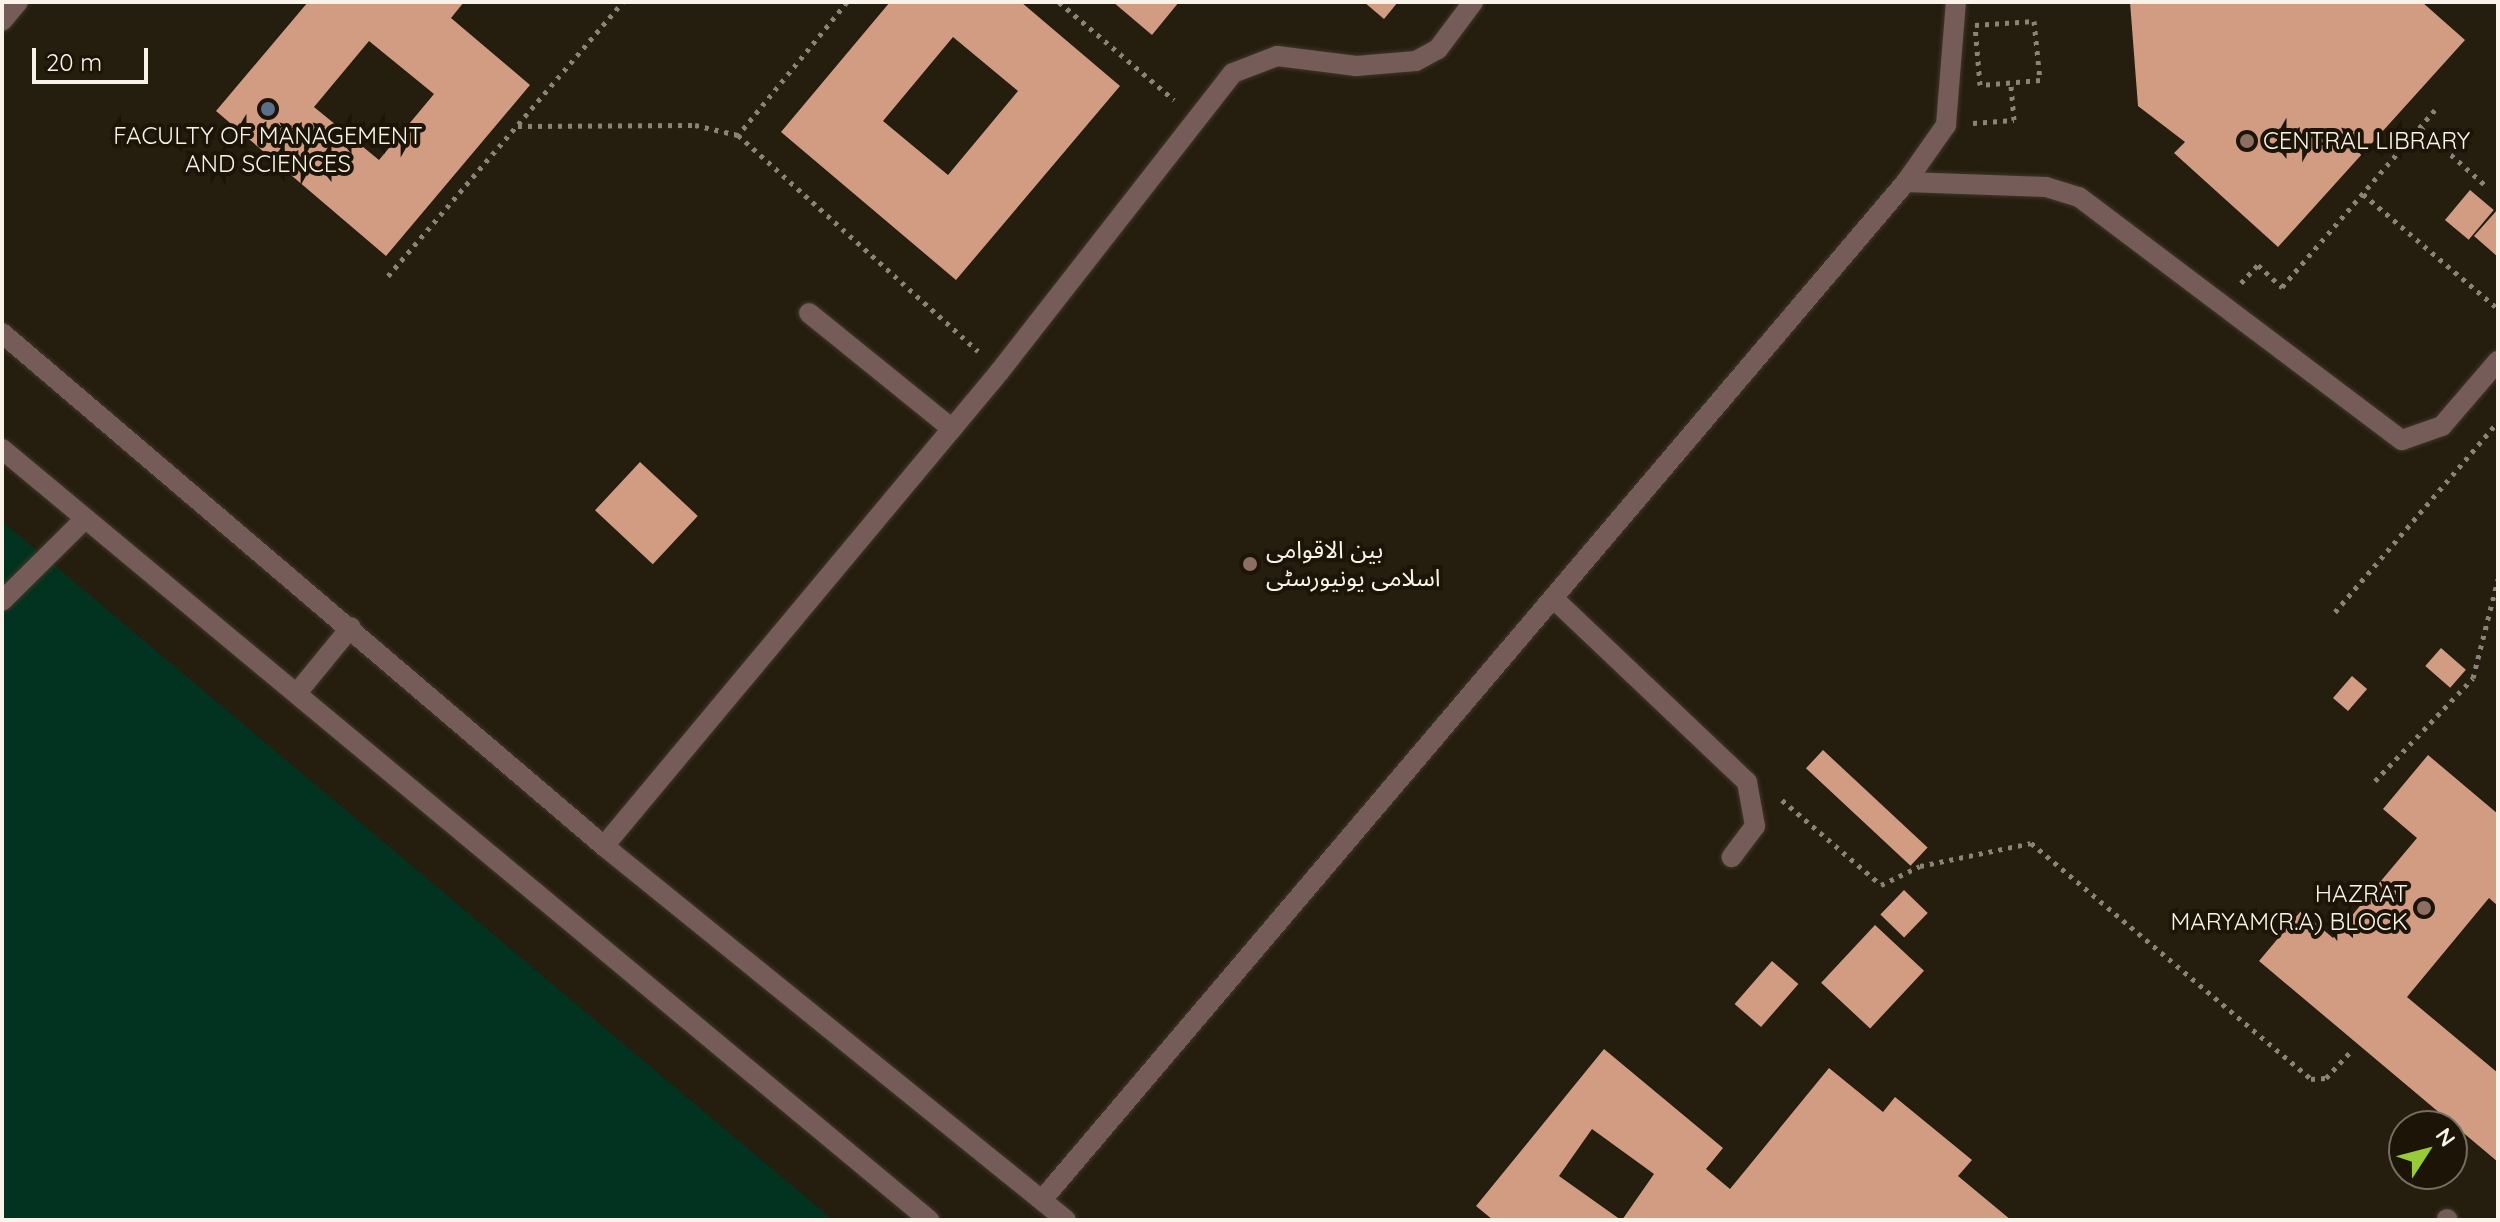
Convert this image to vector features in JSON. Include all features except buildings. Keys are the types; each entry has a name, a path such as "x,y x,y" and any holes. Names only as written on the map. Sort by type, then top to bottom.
{"street":[{"path":"2,21 18,2"},
{"path":"604,846 1000,371 1195,117 1254,59 1356,66 1416,61 1438,49 1473,2"},
{"path":"1042,1200 1906,182 1946,125 1956,2"},
{"path":"1906,182 2046,187 2079,197 2224,302 2402,440 2442,426 2498,361"},
{"path":"809,313 952,429"},
{"path":"2,333 351,627 604,846 1066,1220"},
{"path":"2,449 929,1220"},
{"path":"2,601 85,519"},
{"path":"1553,598 1747,782 1755,826 1732,857"},
{"path":"297,693 351,627"}],"path":[{"path":"388,276 623,2"},
{"path":"738,135 847,2"},
{"path":"1059,2 1195,117"},
{"path":"2034,21 2040,80 2011,82 1980,85 1975,25 2034,21"},
{"path":"1946,125 2014,120 2011,82"},
{"path":"2224,302 2258,265 2282,287 2435,110"},
{"path":"517,126 695,125 738,135 1000,371"},
{"path":"2421,128 2486,186"},
{"path":"2363,194 2498,309"},
{"path":"2335,612 2498,422"},
{"path":"2375,781 2473,678 2498,579"},
{"path":"1747,782 1766,787 1881,885 1920,866 2031,843 2311,1079 2326,1078 2350,1052"}],"green space":[{"path":"2,521 833,1220 2,1220"}],"place":[{"name":"FACULTY OF MANAGEMENT AND SCIENCES","path":"268,109"},
{"name":"CENTRAL LIBRARY","path":"2247,141"},
{"name":"بین الاقوامی اسلامی یونیورسٹی","path":"1250,564"},
{"name":"HAZRAT MARYAM(R.A) BLOCK","path":"2424,908"}]}
